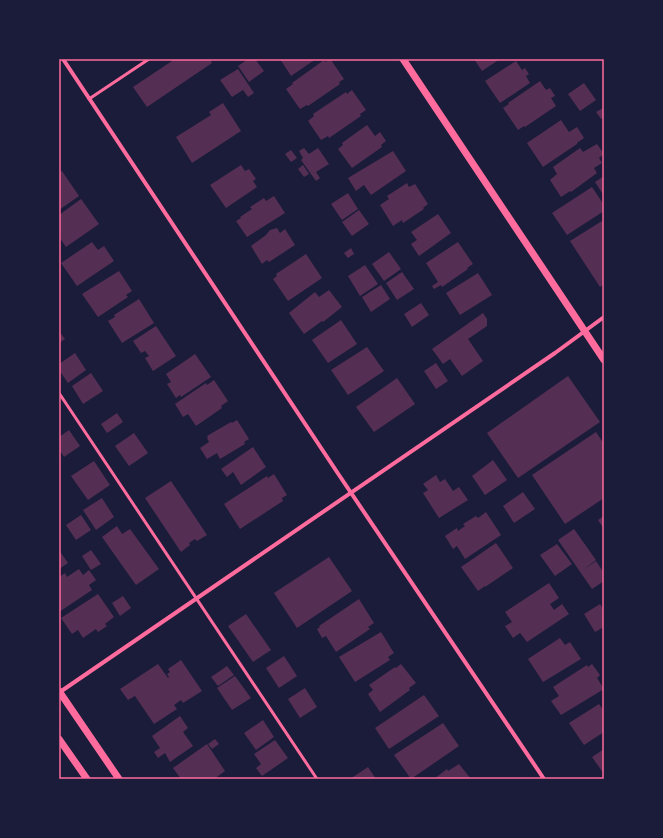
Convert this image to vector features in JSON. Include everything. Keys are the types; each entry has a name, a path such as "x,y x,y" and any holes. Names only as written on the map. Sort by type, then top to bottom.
{"street":[{"path":"62,59 351,493 544,779"},
{"path":"403,59 604,360"},
{"path":"119,779 60,692 585,332 604,317"},
{"path":"59,738 87,779"}],"lane":[{"path":"89,99 149,59"},
{"path":"59,394 317,779"}],"building":[{"path":"175,59 210,59 212,63 147,107 133,87"},
{"path":"248,59 255,59 264,71 249,82 238,66"},
{"path":"280,59 316,59 291,76"},
{"path":"474,59 500,59 482,71"},
{"path":"324,60 325,62 331,60 344,79 339,82 340,84 308,106 307,105 300,109 286,89"},
{"path":"516,61 522,70 525,68 529,74 526,76 530,83 500,103 485,81"},
{"path":"238,69 254,93 248,97 243,90 232,97 220,80"},
{"path":"540,81 546,90 550,88 555,96 551,98 556,106 525,127 524,126 518,130 503,108"},
{"path":"584,83 596,100 580,111 568,94"},
{"path":"352,90 366,110 360,114 361,116 329,138 328,136 321,140 308,121 314,116 313,114 346,92 347,94"},
{"path":"223,103 241,131 192,163 176,137 211,115 209,112"},
{"path":"603,108 604,117 601,119 596,112"},
{"path":"561,120 569,132 577,127 584,138 543,167 527,143"},
{"path":"367,125 375,136 380,132 386,141 381,145 382,147 352,168 338,149 343,145 342,143"},
{"path":"597,144 604,154 599,158 602,163 594,168 597,173 571,192 570,191 561,197 550,180 557,174 553,167 580,148 583,152"},
{"path":"304,148 309,154 318,148 329,164 316,172 320,178 316,181 301,160 303,158 299,151"},
{"path":"291,150 297,158 291,162 285,154"},
{"path":"393,151 406,171 371,195 364,185 356,191 348,178"},
{"path":"241,165 245,171 249,169 256,179 253,181 257,187 226,208 210,185"},
{"path":"303,165 309,174 304,177 298,169"},
{"path":"62,171 79,196 59,210 59,172"},
{"path":"604,176 604,196 595,182"},
{"path":"407,183 409,187 415,184 428,204 423,208 424,209 403,223 402,220 393,226 380,205 389,199 387,196"},
{"path":"592,187 604,205 604,211 567,235 552,213"},
{"path":"348,193 358,209 342,220 331,204"},
{"path":"274,196 285,213 247,237 236,221 252,209 250,207 264,198 266,201"},
{"path":"81,199 99,224 66,247 59,237 59,215"},
{"path":"359,210 369,224 352,236 342,222"},
{"path":"438,214 451,233 419,256 411,244 417,240 411,232"},
{"path":"602,221 604,225 604,284 600,287 570,241"},
{"path":"277,228 280,233 285,229 295,245 269,262 267,260 262,264 251,246 266,235 270,230"},
{"path":"92,242 98,250 104,246 114,261 77,286 61,263"},
{"path":"458,242 473,264 442,287 441,285 434,289 432,286 438,282 426,263"},
{"path":"351,248 354,254 348,258 344,253"},
{"path":"389,252 401,269 384,281 372,264"},
{"path":"306,254 322,278 288,301 273,279 277,276 276,274"},
{"path":"365,265 378,284 360,296 348,276"},
{"path":"119,271 132,291 126,295 128,297 98,317 82,294"},
{"path":"402,272 414,289 397,300 386,283"},
{"path":"478,273 492,295 460,315 446,293"},
{"path":"381,285 390,299 371,312 362,297"},
{"path":"329,290 342,307 323,322 322,321 304,334 289,313 315,292 319,297"},
{"path":"139,299 154,323 122,343 108,321 115,317 114,315"},
{"path":"421,303 429,315 412,327 404,314"},
{"path":"483,313 487,319 487,326 468,339 483,361 462,376 450,359 443,364 432,349"},
{"path":"341,320 357,344 328,363 312,340"},
{"path":"156,326 176,356 153,371 145,358 149,356 145,351 141,353 133,341"},
{"path":"59,331 65,339 59,343"},
{"path":"367,347 384,371 348,395 331,370"},
{"path":"75,353 86,370 68,383 59,370 59,364"},
{"path":"195,354 211,377 181,397 180,395 176,398 167,384 171,382 166,374"},
{"path":"436,363 448,381 436,389 424,371"},
{"path":"91,373 103,391 83,404 72,386"},
{"path":"568,376 600,422 518,478 487,433"},
{"path":"397,378 415,404 374,432 356,407"},
{"path":"214,380 228,401 221,406 222,408 196,426 188,414 183,417 175,404 206,383 207,385"},
{"path":"117,413 123,422 107,433 101,424"},
{"path":"237,420 249,439 244,442 245,444 220,459 217,453 207,459 200,448 209,442 207,436"},
{"path":"69,430 80,446 64,457 61,452 59,454 59,437"},
{"path":"596,432 604,444 604,498 565,524 532,475"},
{"path":"134,433 148,453 129,466 115,446"},
{"path":"253,447 266,467 241,485 233,472 227,477 221,469"},
{"path":"493,460 507,480 485,495 472,476"},
{"path":"94,461 110,485 88,500 71,476"},
{"path":"274,474 287,495 282,498 283,501 240,529 224,504 267,476 268,478"},
{"path":"436,475 440,482 445,479 453,491 459,487 468,500 439,518 423,493 428,490 423,484"},
{"path":"171,481 207,535 197,541 195,539 181,552 145,498"},
{"path":"523,492 535,509 514,523 503,506"},
{"path":"102,498 114,517 96,530 83,510"},
{"path":"486,512 501,535 465,559 457,546 453,549 445,536 457,528 458,531 465,526 463,524 476,516 478,518"},
{"path":"81,515 91,530 76,540 66,525"},
{"path":"604,516 604,529 598,520"},
{"path":"117,526 122,534 130,529 159,569 136,585 102,537"},
{"path":"574,529 596,560 583,570 596,561 604,573 604,581 592,589 558,540"},
{"path":"496,543 513,568 478,591 461,567"},
{"path":"557,544 572,564 555,576 540,555"},
{"path":"59,550 68,563 59,569"},
{"path":"91,550 101,564 91,570 82,556"},
{"path":"329,557 352,591 297,628 274,593"},
{"path":"79,569 83,575 89,570 96,580 89,585 92,590 59,612 59,577 65,573 67,577"},
{"path":"549,583 559,598 550,604 554,610 562,604 569,614 527,642 520,633 513,638 505,626 512,622 505,612"},
{"path":"98,594 114,617 105,624 107,626 98,632 96,629 83,638 78,630 72,634 61,618"},
{"path":"123,596 131,608 120,616 112,603"},
{"path":"359,599 374,623 368,627 370,629 336,652 326,636 322,638 317,629 320,627 319,626"},
{"path":"600,604 604,610 604,627 595,632 584,614"},
{"path":"246,614 271,650 253,662 228,626"},
{"path":"381,632 394,653 388,657 390,660 355,682 339,657"},
{"path":"560,638 565,645 570,642 581,659 543,682 528,659"},
{"path":"284,656 297,676 279,688 266,668"},
{"path":"181,660 202,691 183,703 181,700 174,705 177,709 154,724 135,696 128,700 120,689 158,664 168,678 169,677 167,674 170,672 168,669"},
{"path":"401,664 416,683 409,688 410,690 380,712 368,694 373,690 369,685"},
{"path":"592,664 600,675 597,678 604,689 561,715 551,701 559,696 553,687 587,665 588,667"},
{"path":"227,666 234,675 218,686 211,677"},
{"path":"235,676 251,698 232,710 217,688"},
{"path":"305,688 317,707 300,718 288,699"},
{"path":"424,695 439,716 389,749 375,728"},
{"path":"599,704 604,711 604,732 584,745 569,723"},
{"path":"180,716 188,728 183,732 193,746 170,762 165,753 158,758 154,752 160,748 152,736"},
{"path":"263,720 274,737 256,750 244,733"},
{"path":"443,723 459,746 411,779 394,755"},
{"path":"215,739 219,744 212,749 208,744"},
{"path":"275,740 288,758 262,776 256,768 261,764 254,754"},
{"path":"207,744 225,771 214,779 181,779 173,768"},
{"path":"604,749 604,774 592,757"},
{"path":"459,764 471,779 434,779 447,769 448,771"},
{"path":"368,767 376,779 350,779"}]}
